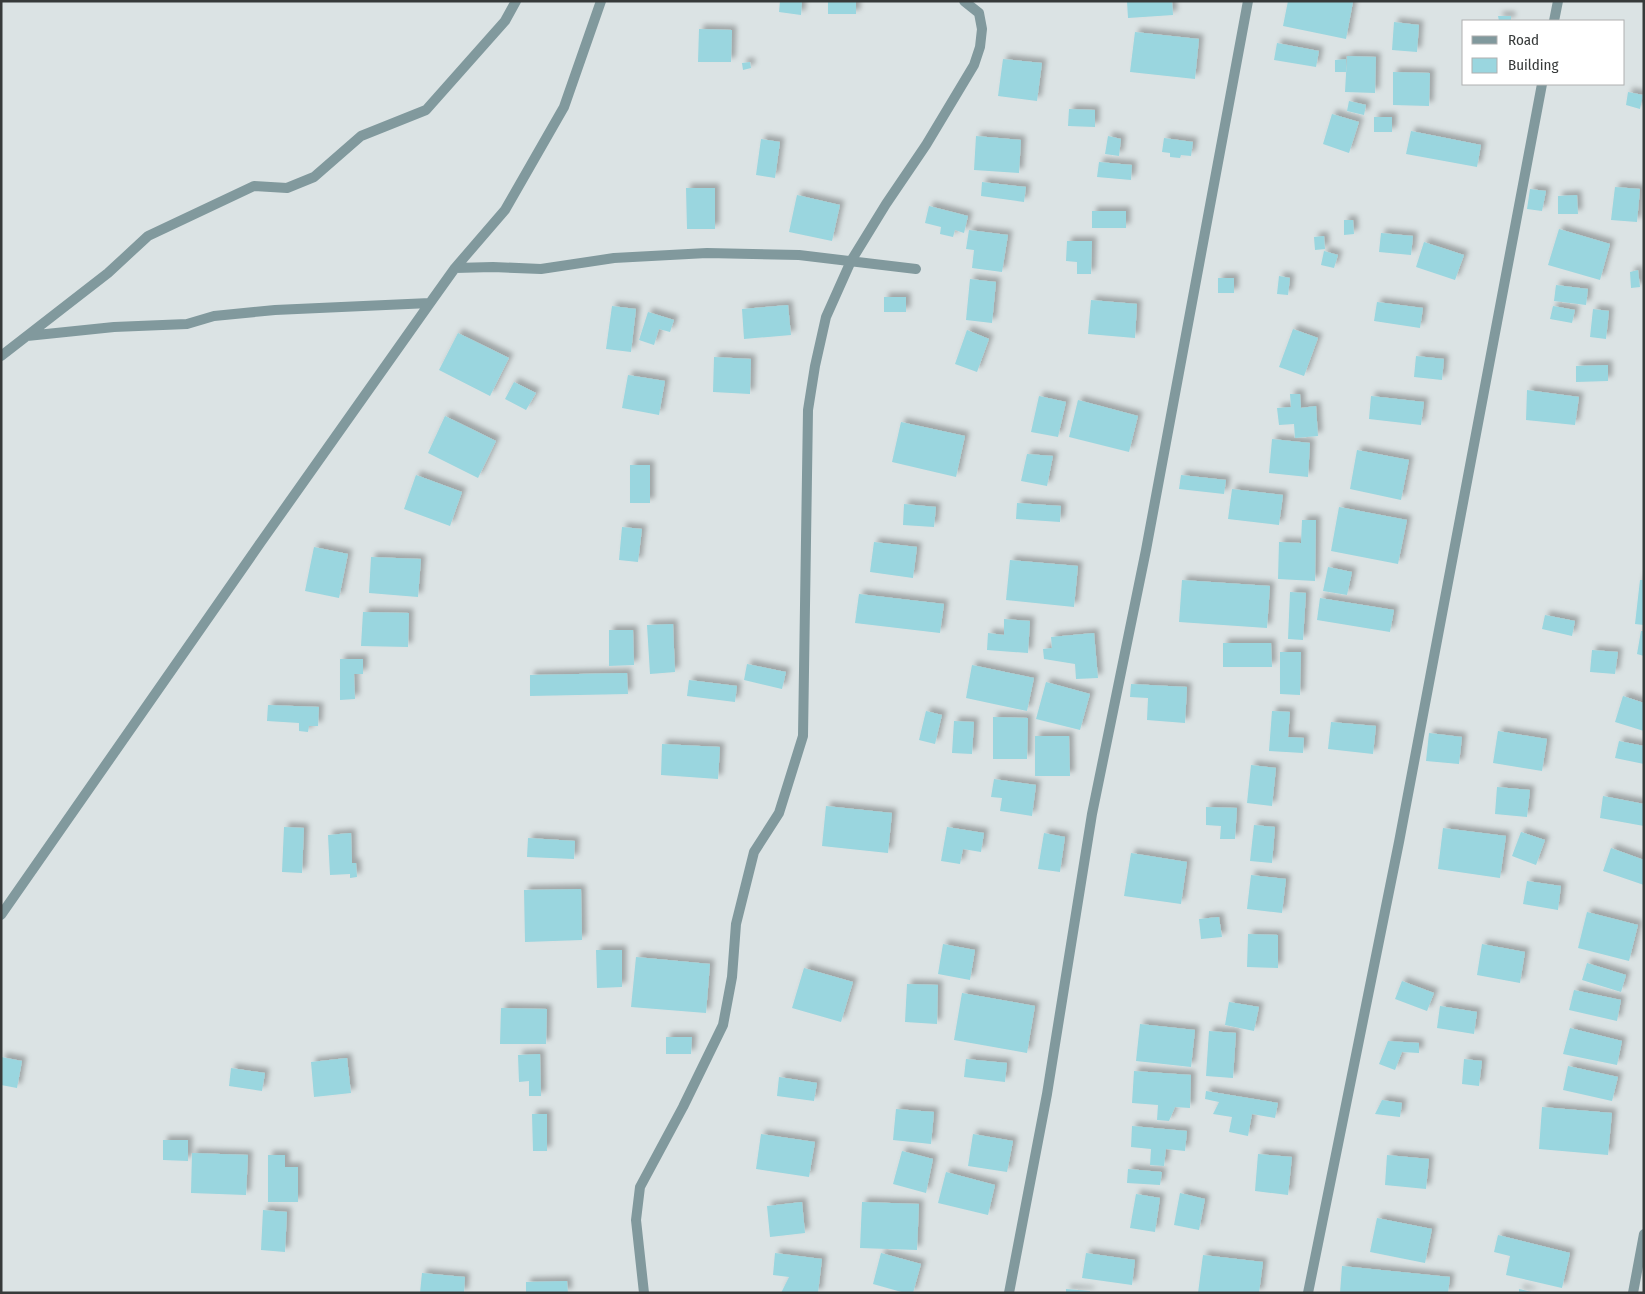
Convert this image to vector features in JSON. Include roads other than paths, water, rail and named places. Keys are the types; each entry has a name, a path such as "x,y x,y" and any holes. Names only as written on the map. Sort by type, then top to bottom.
{"street":[{"path":"1,356 108,273 148,236 254,186 287,188 314,177 361,136 426,110 505,21 516,1"},
{"path":"1,915 255,550 455,268 505,210 564,107 601,1"},
{"path":"644,1293 636,1220 640,1188 683,1107 723,1025 732,977 736,924 754,852 779,814 804,736 808,410 826,317 851,262 886,204 926,145 974,64 980,47 982,29 979,13 964,1"},
{"path":"1009,1293 1047,1094 1092,814 1146,550 1248,1"},
{"path":"1554,20 1558,1"},
{"path":"1308,1293 1399,842 1542,85"},
{"path":"455,268 541,269 614,258 708,253 799,255 916,269"},
{"path":"26,336 114,327 187,324 214,316 275,310 430,303"},
{"path":"1634,1293 1644,1234"}]}
